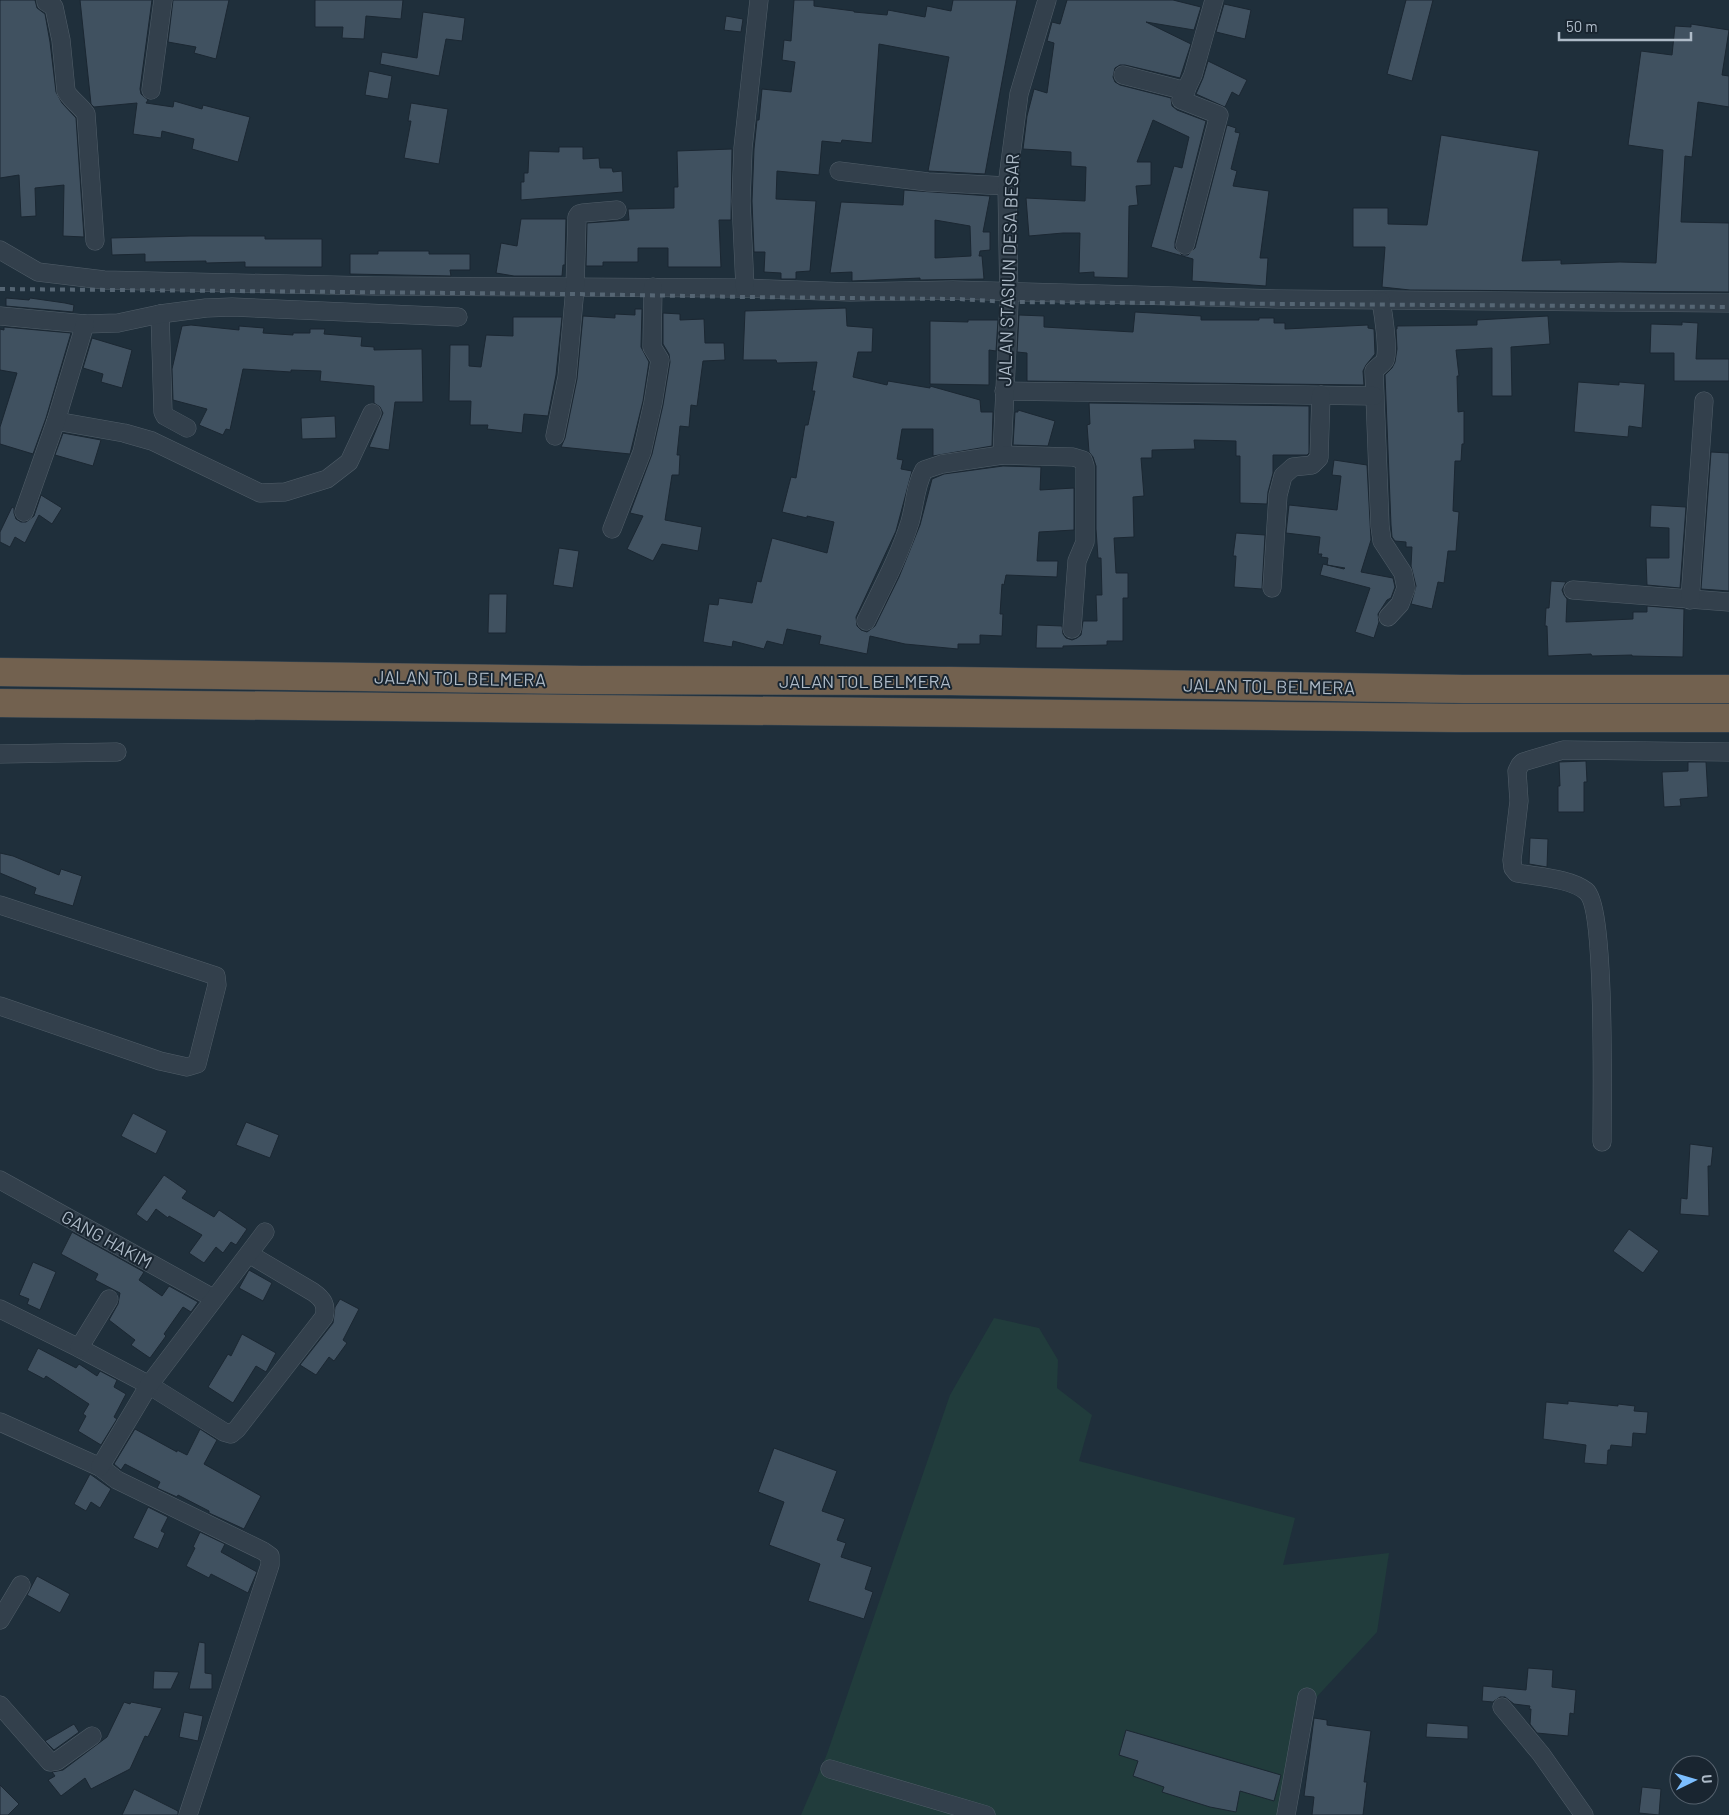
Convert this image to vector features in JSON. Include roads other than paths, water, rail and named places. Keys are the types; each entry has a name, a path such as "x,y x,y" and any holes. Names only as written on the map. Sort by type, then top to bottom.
{"highway":[{"name":"JALAN TOL BELMERA","path":"0,672 582,680 940,681 1463,689 1729,689"},
{"name":"JALAN TOL BELMERA","path":"0,703 1445,718 1729,718"}],"street":[{"path":"46,0 46,2 54,7 61,40 66,91 86,114 95,241"},
{"path":"151,90 163,0"},
{"path":"745,288 741,201 743,148 759,0"},
{"name":"JALAN STASIUN DESA BESAR","path":"1002,454 1009,292 1008,186 1020,94 1047,0"},
{"path":"1186,245 1220,115 1181,100 1193,74 1214,0"},
{"path":"1123,75 1186,91"},
{"path":"839,171 928,182 1008,186"},
{"path":"555,436 567,378 575,288 577,217 583,212 617,210"},
{"path":"0,250 38,272 104,280 374,286 745,288 850,292 953,290 1380,301 1729,303"},
{"path":"612,529 642,452 654,403 660,360 652,347 653,287"},
{"path":"1380,301 1384,322 1386,354 1384,360 1374,371 1380,526 1382,541 1404,572 1406,588 1400,604 1388,616"},
{"path":"0,316 85,324 118,323 160,314 206,308 232,307 458,318"},
{"path":"160,314 162,412 165,416 187,428"},
{"path":"24,512 56,421 85,324"},
{"path":"1004,391 1374,396"},
{"path":"1272,588 1278,495 1282,476 1293,467 1312,465 1319,458 1321,395"},
{"path":"1690,600 1704,401"},
{"path":"56,421 124,433 152,441 260,493 285,492 327,480 349,462 372,413"},
{"path":"866,621 896,561 910,520 919,479 924,470 942,464 1002,454 1073,457 1083,460 1085,466 1085,542 1077,562 1072,629"},
{"path":"1573,590 1729,602"},
{"path":"1602,1142 1600,962 1595,912 1588,892 1572,882 1517,873 1514,868 1512,860 1519,801 1517,771 1523,762 1563,750 1729,752"},
{"path":"0,754 117,752"},
{"path":"0,905 216,976 217,985 197,1064 187,1067 160,1061 0,1006"},
{"name":"GANG HAKIM","path":"0,1180 213,1298"},
{"path":"100,1467 149,1385 264,1232"},
{"path":"0,1309 149,1385 224,1432 231,1434 324,1317 326,1308 322,1298 249,1254"},
{"path":"79,1348 109,1299"},
{"path":"0,1422 100,1467 117,1480 270,1556 270,1565 188,1815"},
{"path":"0,1620 21,1585"},
{"path":"1286,1815 1307,1697"},
{"path":"0,1705 50,1762 57,1761 92,1736"},
{"path":"1502,1707 1541,1754 1584,1815"},
{"path":"830,1770 986,1815"}],"railway":[{"path":"0,289 574,294 958,299 1009,302 1729,307"}]}
